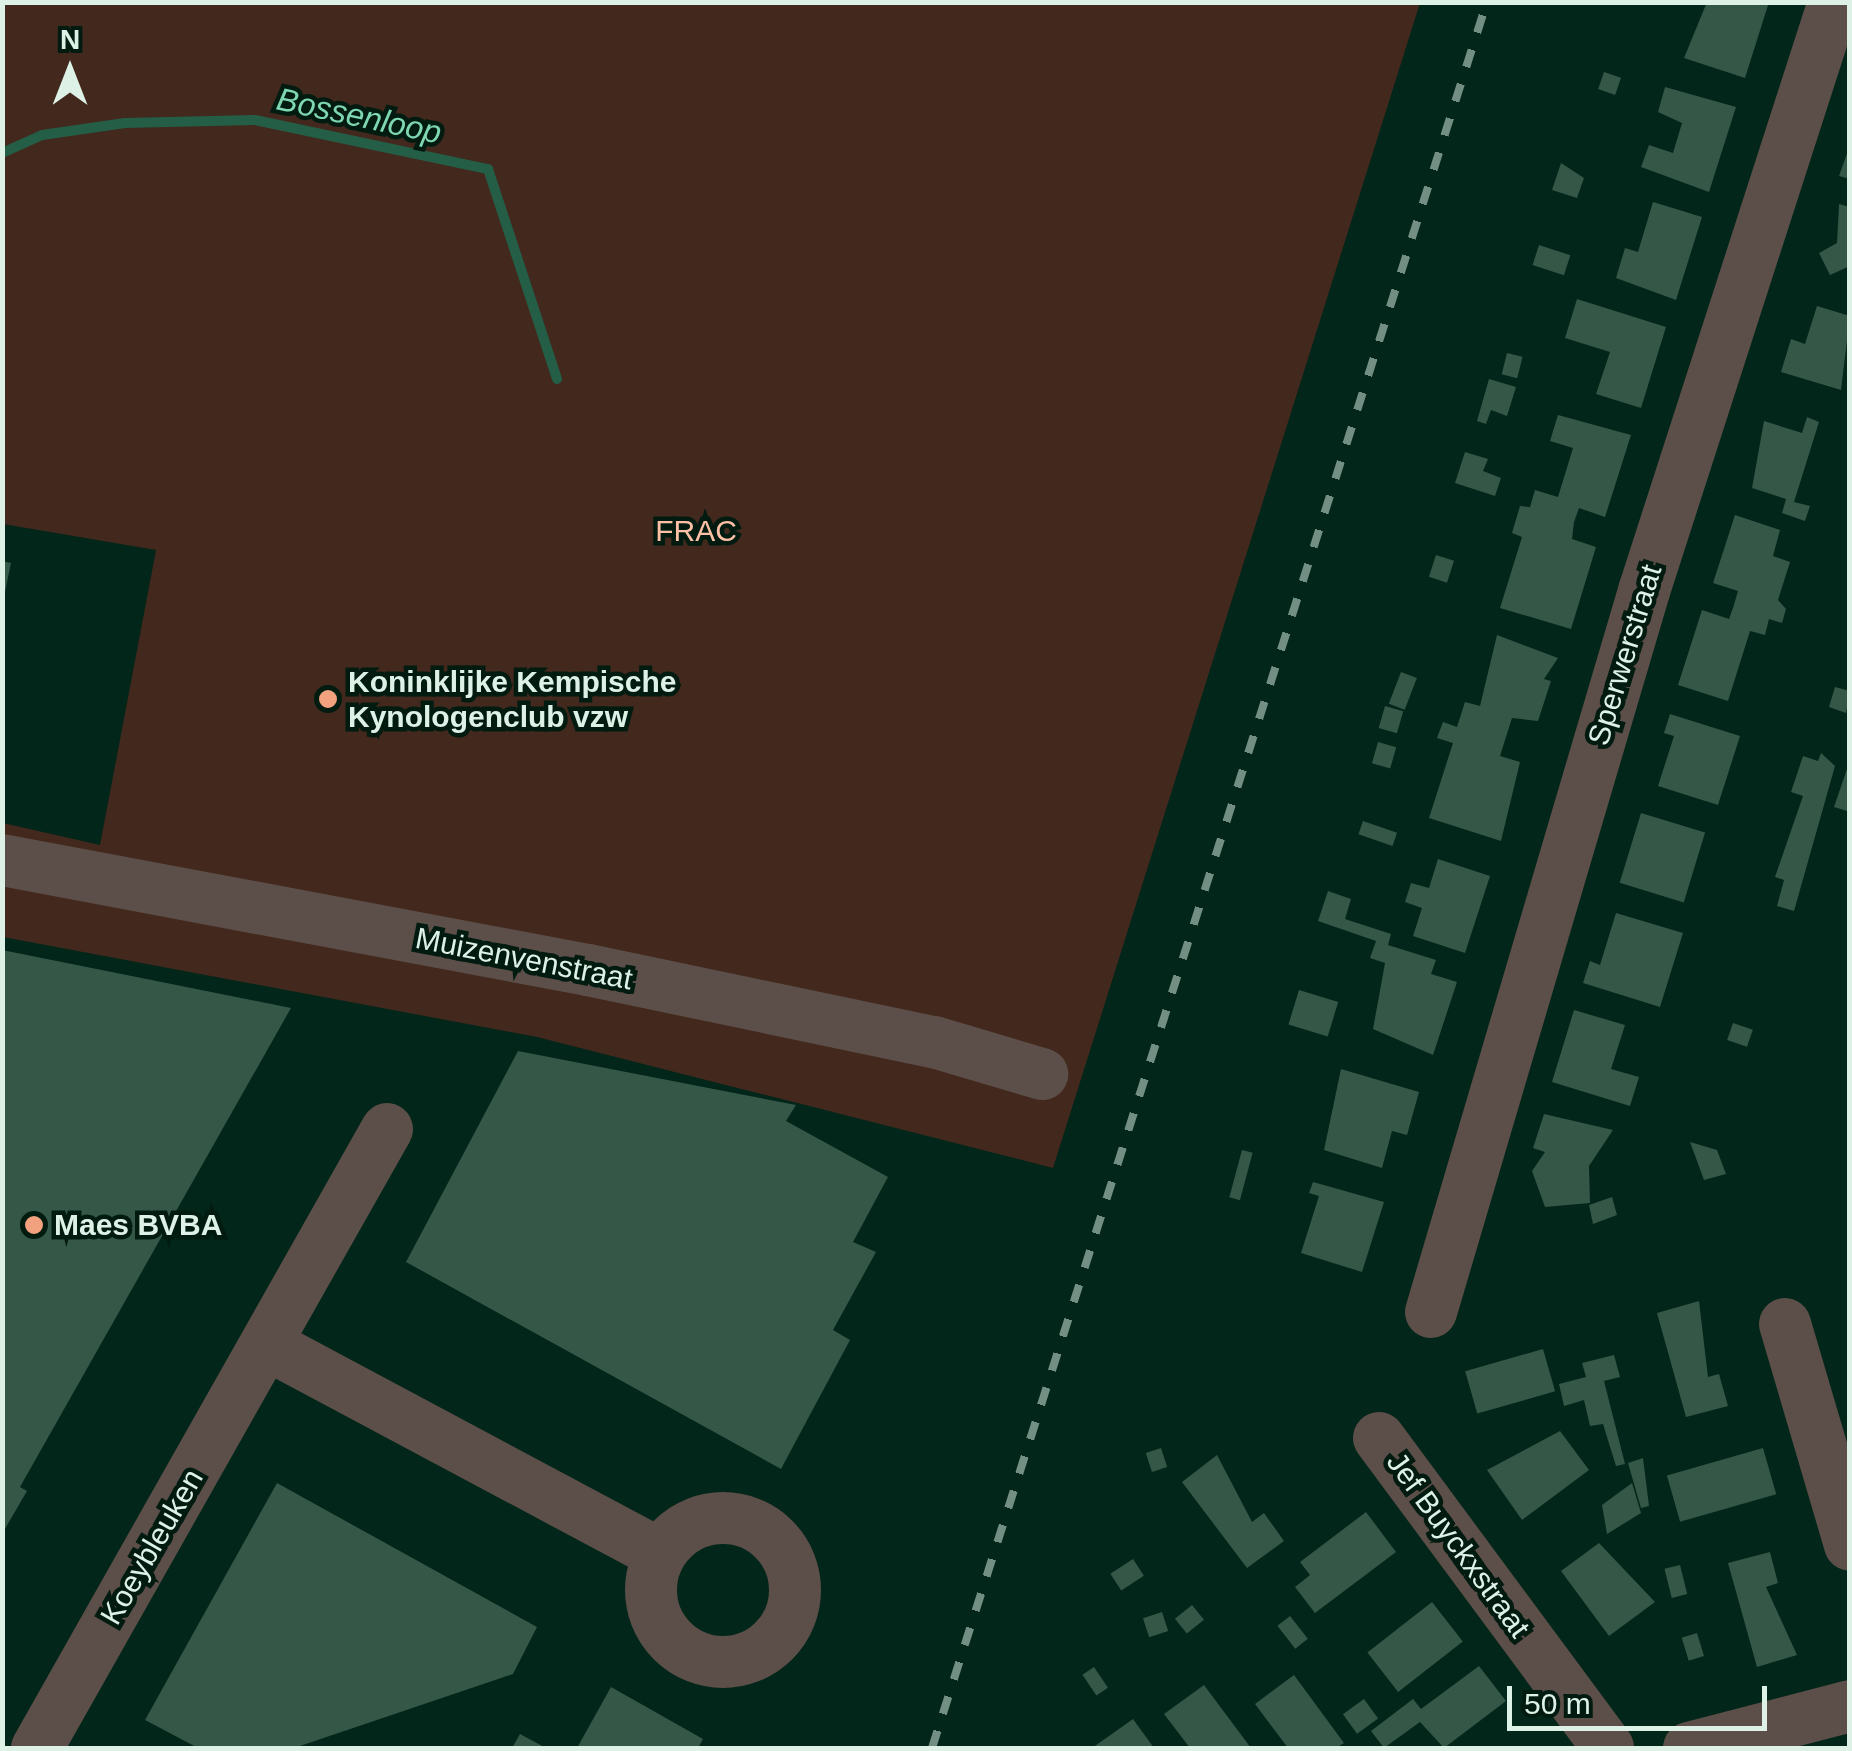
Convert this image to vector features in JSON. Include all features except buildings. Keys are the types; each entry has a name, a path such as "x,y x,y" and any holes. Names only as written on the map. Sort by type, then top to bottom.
{"street":[{"name":"Sperwerstraat","path":"1430,1312 1644,591 1834,2"},
{"name":"Muizenvenstraat","path":"2,860 588,970 934,1042 1042,1074"},
{"name":"Koeybleuken","path":"36,1748 268,1345 387,1129"},
{"path":"1785,1324 1850,1545"},
{"path":"268,1345 658,1554"},
{"name":"Jef Buyckxstraat","path":"1379,1438 1608,1748"},
{"path":"1689,1748 1850,1706"}],"green space":[{"name":"FRAC","path":"2,3 1420,3 1053,1168 537,1037 3,937 3,823 100,845 156,550 3,524"}],"waterway":[{"name":"Bossenloop","path":"2,153 42,135 125,123 255,120 488,169 557,379"}],"railway":[{"path":"932,1748 1487,2"}],"place":[{"name":"Koninklijke Kempische Kynologenclub vzw","path":"328,699"},
{"name":"Maes BVBA","path":"34,1225"}]}
